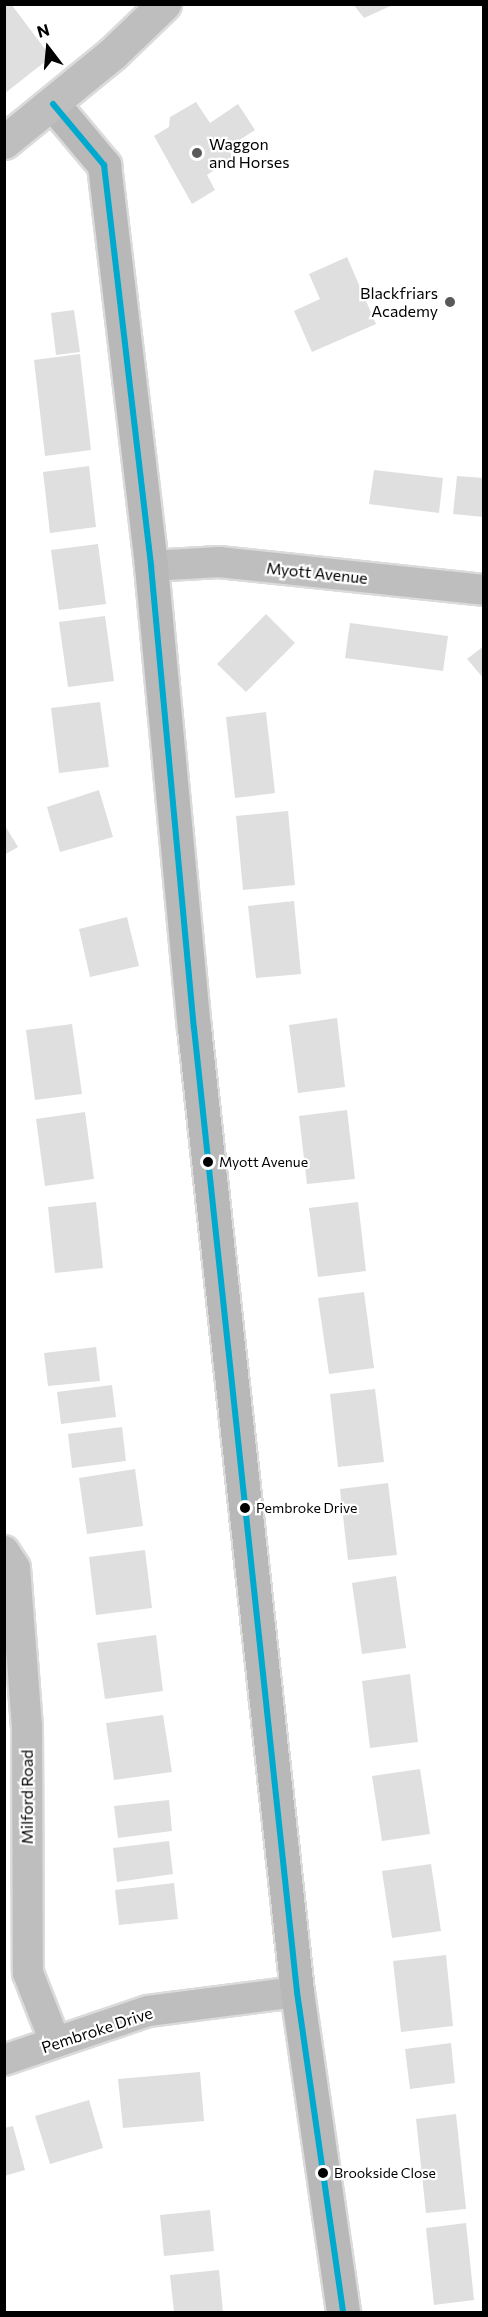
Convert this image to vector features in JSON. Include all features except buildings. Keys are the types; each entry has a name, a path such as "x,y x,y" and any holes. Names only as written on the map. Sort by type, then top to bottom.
{"main road":[{"path":"4,142 52,104 164,4"},
{"path":"52,104 104,165 151,566 194,1028 297,1992 343,2313"}],"street":[{"name":"Myott Avenue","path":"151,566 219,562 483,590"},
{"name":"Milford Road","path":"4,1551 15,1568 16,1728 28,1973 55,2042"},
{"name":"Pembroke Drive","path":"4,2060 148,2011 297,1992"}],"transit line":[{"path":"53,104 104,165 151,566 194,1028 297,1992 343,2312"}],"place":[{"name":"Waggon and Horses","path":"197,153"},
{"name":"Blackfriars Academy","path":"450,302"},
{"name":"Myott Avenue","path":"208,1162"},
{"name":"Pembroke Drive","path":"245,1508"},
{"name":"Brookside Close","path":"323,2173"}]}
